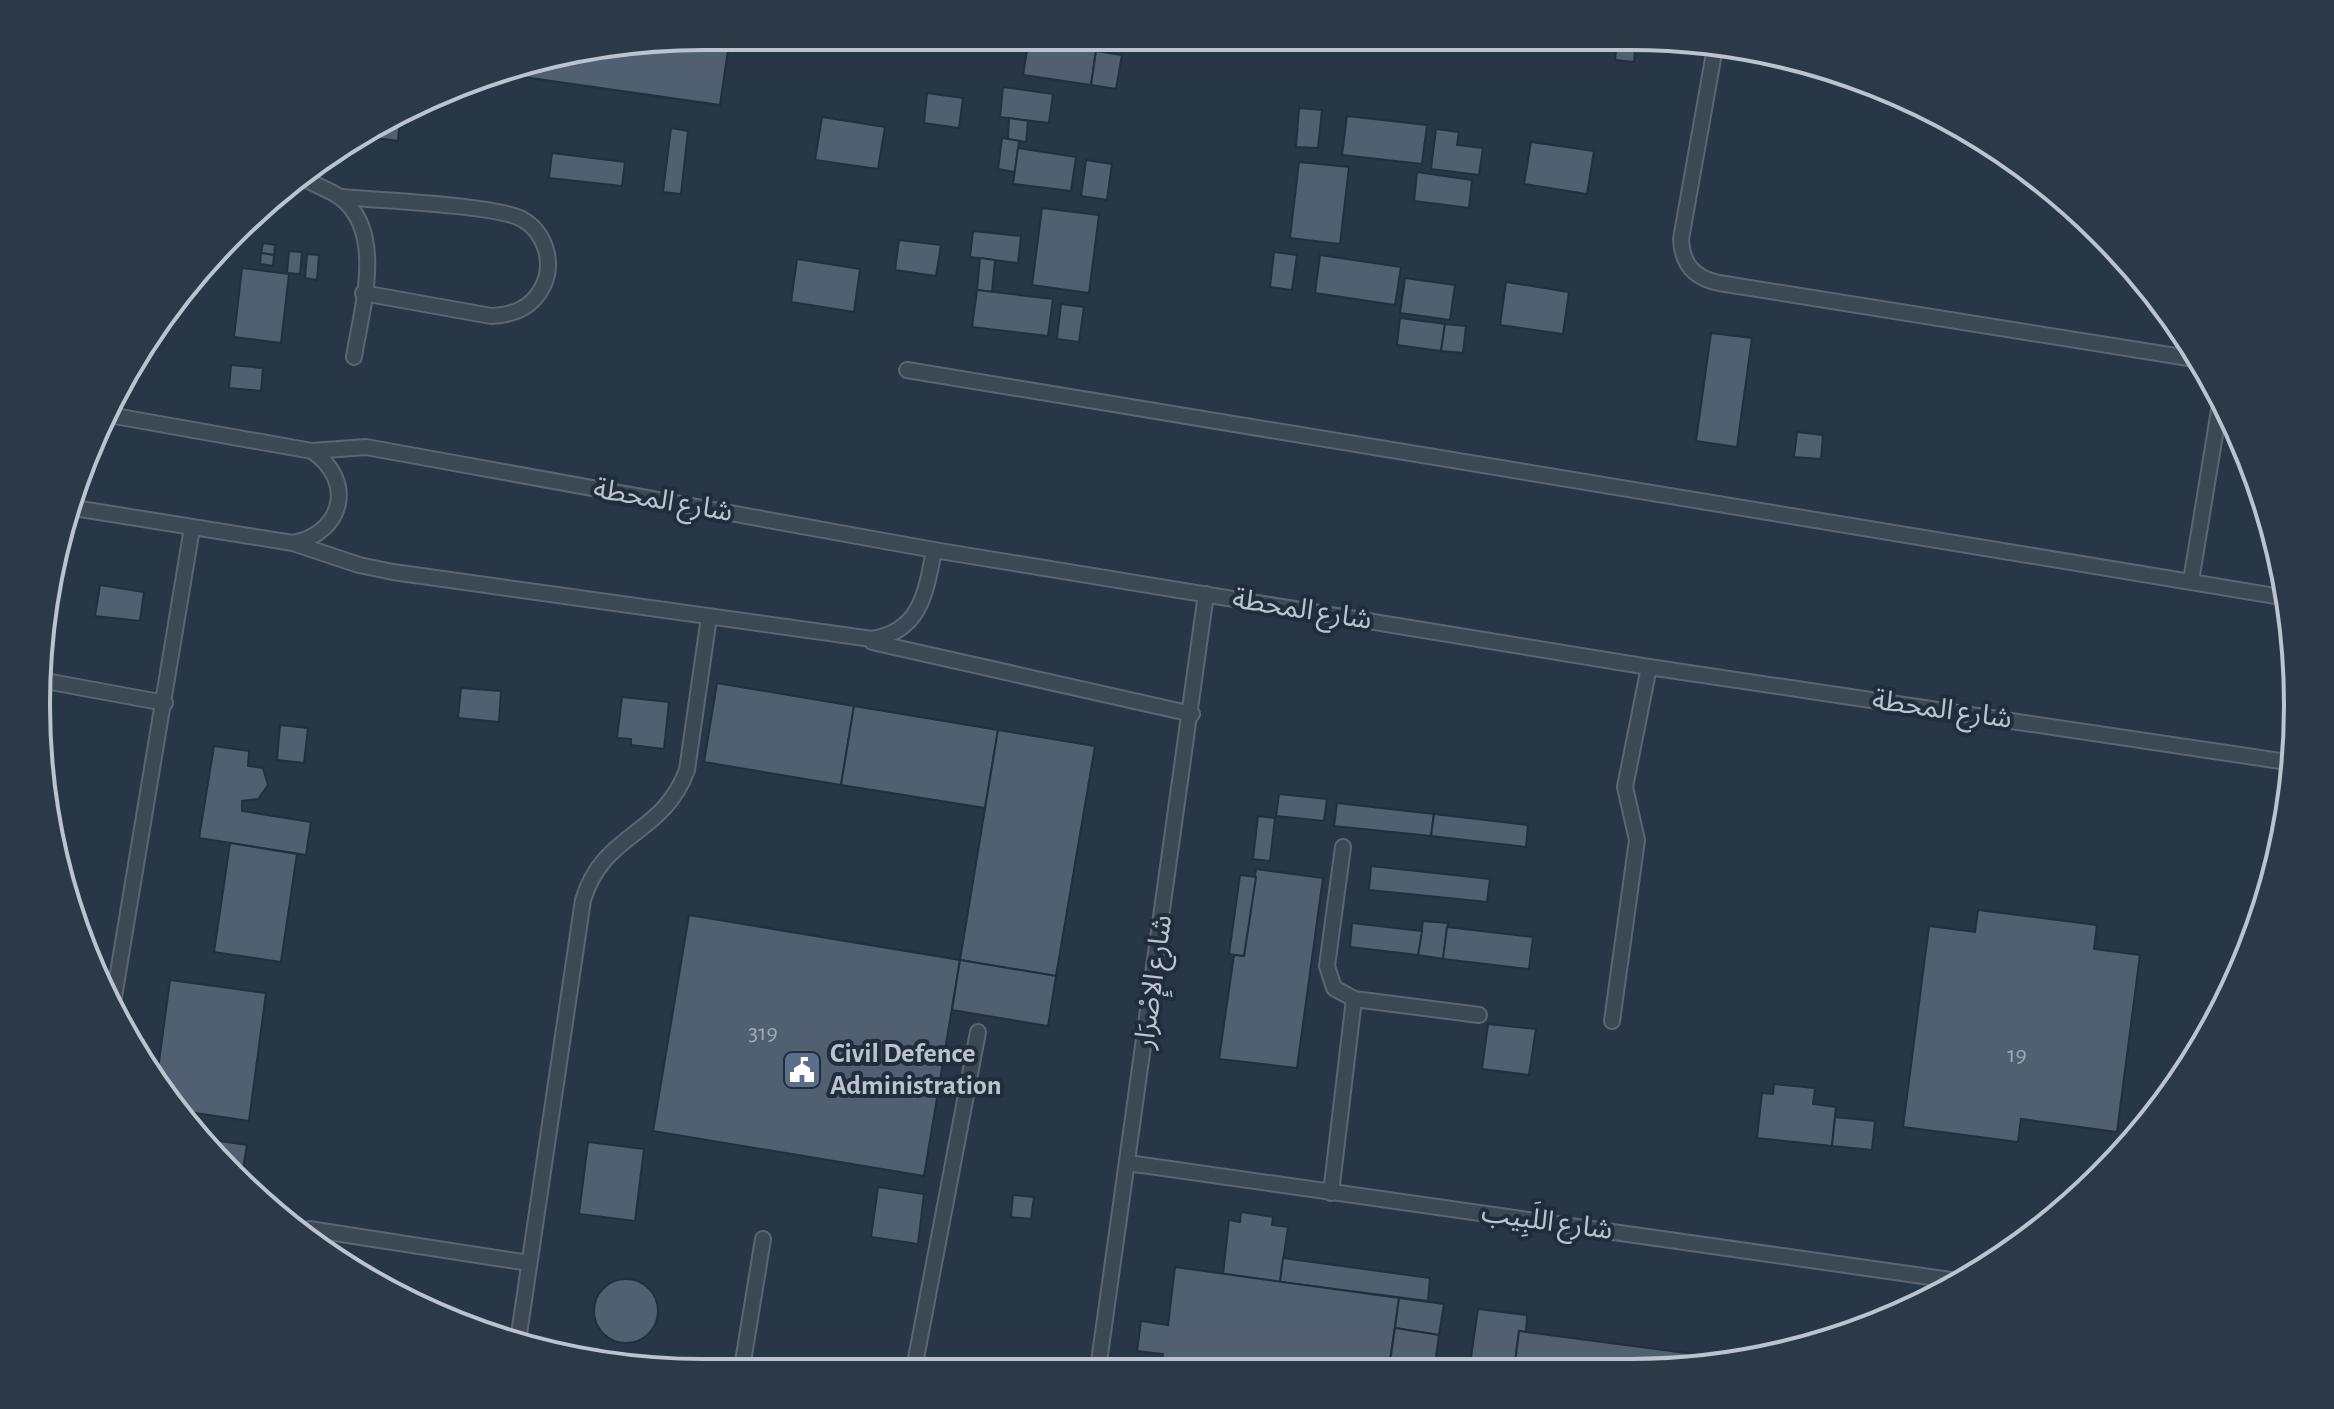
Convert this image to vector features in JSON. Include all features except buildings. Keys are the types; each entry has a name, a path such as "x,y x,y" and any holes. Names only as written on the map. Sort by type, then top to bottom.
{"lane":[{"path":"1714,56 1681,239 1682,253 1696,274 1719,283 2184,357"},
{"path":"310,182 340,197 506,213 533,228 548,256 543,287 534,300 506,315 491,316 363,293"},
{"path":"340,197 360,226 366,247 354,357"},
{"path":"907,370 2274,596"},
{"name":"شارع المحطة","path":"116,416 312,451 366,447 934,550 1649,667 2281,761"},
{"path":"2191,581 2218,417"},
{"path":"293,543 308,540 322,531 339,503 334,472 325,460 312,451"},
{"path":"80,509 293,543 359,565 393,572 857,639 1192,714"},
{"path":"115,990 192,528"},
{"path":"857,639 887,637 911,621 926,595 934,550"},
{"name":"شارع الإِصْرَار","path":"1099,1359 1192,714 1206,594"},
{"path":"519,1332 583,900 595,869 605,857 654,821 680,789 687,770 709,617"},
{"path":"1612,1021 1637,840 1625,787 1649,667"},
{"path":"51,682 165,703"},
{"path":"1343,847 1327,966 1334,988 1354,999 1479,1015"},
{"path":"1331,1193 1354,999"},
{"path":"916,1359 978,1032"},
{"name":"شارع اللَبِيب","path":"1128,1163 1943,1279"},
{"path":"314,1230 529,1263"},
{"path":"743,1359 763,1239"}],"place":[{"name":"Civil Defence Administration","path":"802,1070"}]}
